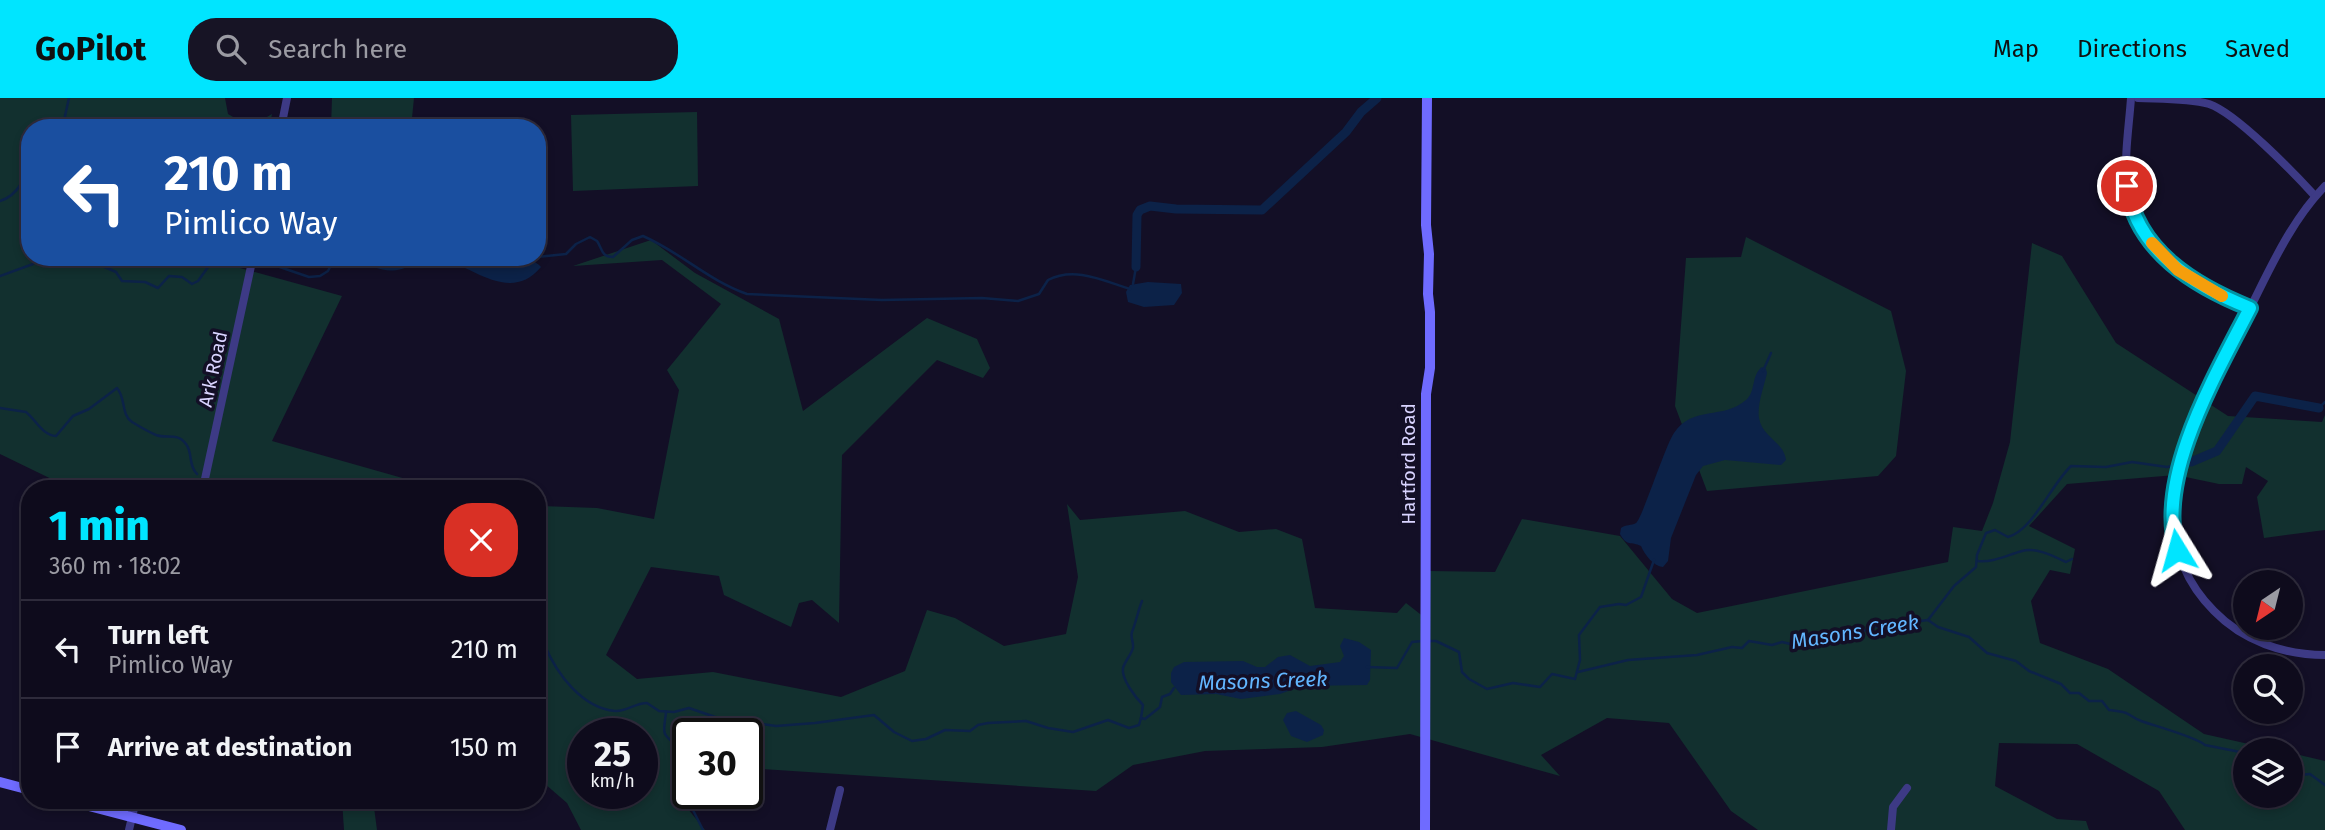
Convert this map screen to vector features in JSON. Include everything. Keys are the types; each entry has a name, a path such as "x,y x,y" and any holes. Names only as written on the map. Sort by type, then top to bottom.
{"street":[{"path":"283,119 287,98"},
{"name":"Hartford Road","path":"1425,830 1426,394 1430,368 1429,254 1426,225 1427,98"},
{"path":"2131,98 2126,155 2127,186 2139,225 2157,249 2178,270 2216,294 2250,308"},
{"path":"2138,98 2193,101 2217,108 2252,135 2315,196"},
{"path":"2325,186 2297,221 2206,395 2190,432 2173,506 2174,539 2181,561 2198,592 2212,610 2249,637 2270,646 2325,654"},
{"name":"Ark Road","path":"205,480 251,266"},
{"path":"0,782 21,788"},
{"path":"1891,830 1893,807 1907,788"},
{"path":"830,830 841,790"},
{"path":"101,809 181,830"},
{"path":"129,830 134,809"}],"green space":[{"path":"0,98 225,98 228,114 236,119 21,119 21,266 240,266 342,296 272,441 409,480 54,480 0,454"},
{"path":"332,98 414,98 412,119 331,119"},
{"path":"697,112 698,186 573,191 571,115"},
{"path":"1746,237 1891,311 1906,371 1896,456 1878,476 1707,491 1675,406 1686,258 1741,257"},
{"path":"651,240 695,273 779,319 803,411 927,318 977,339 990,368 983,378 937,360 842,455 839,623 812,600 799,603 791,627 724,595 719,576 651,567 606,655 637,679 713,672 841,697 905,671 927,610 955,618 1004,646 1066,634 1078,577 1067,504 1080,520 1185,511 1239,532 1276,529 1302,539 1315,608 1397,613 1406,603 1429,621 1429,571 1495,572 1522,519 1620,536 1672,599 1697,613 1948,562 1953,527 1982,531 2010,442 2032,243 2062,256 2116,343 2228,416 2322,422 2325,415 2325,530 2264,538 2257,497 2268,481 2246,467 2242,484 2219,484 2176,475 2067,484 2029,526 2075,549 2070,574 2050,570 2031,601 2040,643 2108,669 2204,734 2233,740 2233,808 2303,808 2303,756 2325,761 2325,830 2185,830 2159,791 2077,744 1999,743 1995,786 2057,819 2086,821 2089,830 1758,830 1731,811 1669,723 1607,718 1541,755 1560,776 1410,734 1322,747 1205,751 1133,765 1096,791 763,769 763,718 672,718 672,809 688,809 705,830 581,830 570,809 658,809 658,718 567,718 567,803 546,785 546,506 597,508 654,519 679,390 667,370 721,304 662,260 573,266"},
{"path":"343,809 374,809 377,830 344,830"}],"water":[{"path":"372,266 408,266 395,270"},
{"path":"459,266 541,267 529,278 516,282 490,279"},
{"path":"1148,282 1181,284 1182,293 1174,305 1144,307 1128,302 1126,292 1130,285"},
{"path":"1762,367 1767,373 1759,418 1764,430 1781,449 1786,460 1781,465 1725,460 1703,466 1696,475 1671,538 1668,561 1663,567 1656,565 1641,546 1625,541 1620,534 1621,528 1636,523 1639,519 1674,433 1690,419 1728,410 1746,400 1751,393 1756,374"},
{"path":"1344,638 1359,642 1371,650 1370,680 1367,685 1302,686 1280,694 1241,699 1216,694 1181,695 1171,682 1174,667 1184,662 1243,661 1257,667 1265,667 1278,657 1290,655 1310,666 1340,662 1344,656 1340,646"},
{"path":"1296,711 1321,725 1323,735 1307,742 1291,736 1283,720 1287,713"}],"waterway":[{"path":"65,119 69,98"},
{"path":"1136,267 1137,215 1140,210 1150,206 1262,210 1346,132 1361,112 1377,98"},
{"path":"0,201 12,195 21,183"},
{"path":"546,256 566,254 576,244 590,237 597,241 604,254 613,257 632,240 643,236 720,282 747,294 882,300 982,298 1018,301 1039,294 1048,280 1069,274 1089,276 1130,289"},
{"path":"0,276 28,266"},
{"path":"102,266 116,272 122,281 145,282 158,288 169,276 182,277 192,284 198,281 209,266"},
{"path":"277,266 309,277 320,276 330,266"},
{"path":"1133,284 1136,267"},
{"path":"1763,371 1771,353"},
{"name":"Masons Creek","path":"0,408 26,412 43,430 56,436 73,416 89,409 117,388 125,411 134,423 156,435 183,440 197,474"},
{"path":"2191,462 2217,451 2255,396 2319,408"},
{"path":"2319,408 2325,402"},
{"path":"1928,620 1954,586 1976,567 1977,555 1986,533 1995,530 2008,537 2026,526 2071,466 2106,467 2132,462 2167,467 2191,462"},
{"path":"1977,561 1994,560 2027,550 2044,553 2066,562 2072,559"},
{"name":"Masons Creek","path":"1429,641 1436,641 1459,652 1462,672 1487,689 1513,683 1540,687 1552,674 1575,679 1580,660 1579,635 1600,607 1626,605 1641,597 1654,560"},
{"path":"1141,718 1143,705 1127,683 1123,668 1133,648 1132,634 1142,601"},
{"name":"Masons Creek","path":"1578,672 1628,660 1697,655 1732,647 1742,648 1749,641 1795,645 1810,639 1830,639 1844,631 1858,633 1873,627 1928,620 1938,627 1969,637 1987,653 2016,661 2029,671 2061,684 2070,693 2079,693 2089,701 2102,701 2109,710 2126,713 2205,745 2233,751"},
{"name":"Masons Creek","path":"1367,667 1397,668 1412,642 1422,641"},
{"name":"Masons Creek","path":"546,648 556,668 572,688 592,704 603,708 615,711 647,703 659,711 674,712 689,708 718,718 776,726 874,715 894,732 912,741 926,739 945,730 970,731 978,725 988,723 1026,721 1073,732 1108,720 1129,728 1139,725 1141,718 1145,719 1160,707 1162,697 1170,694 1174,688"},
{"path":"666,712 664,732 676,745 679,782 703,830"},
{"name":"Masons Creek","path":"2303,775 2310,774 2325,785"}],"slow traffic":[{"path":"2152,243 2178,270 2222,296"}],"route":[{"path":"2127,186 2139,225 2167,261 2216,294 2250,308 2190,432 2173,506 2177,550"}]}
